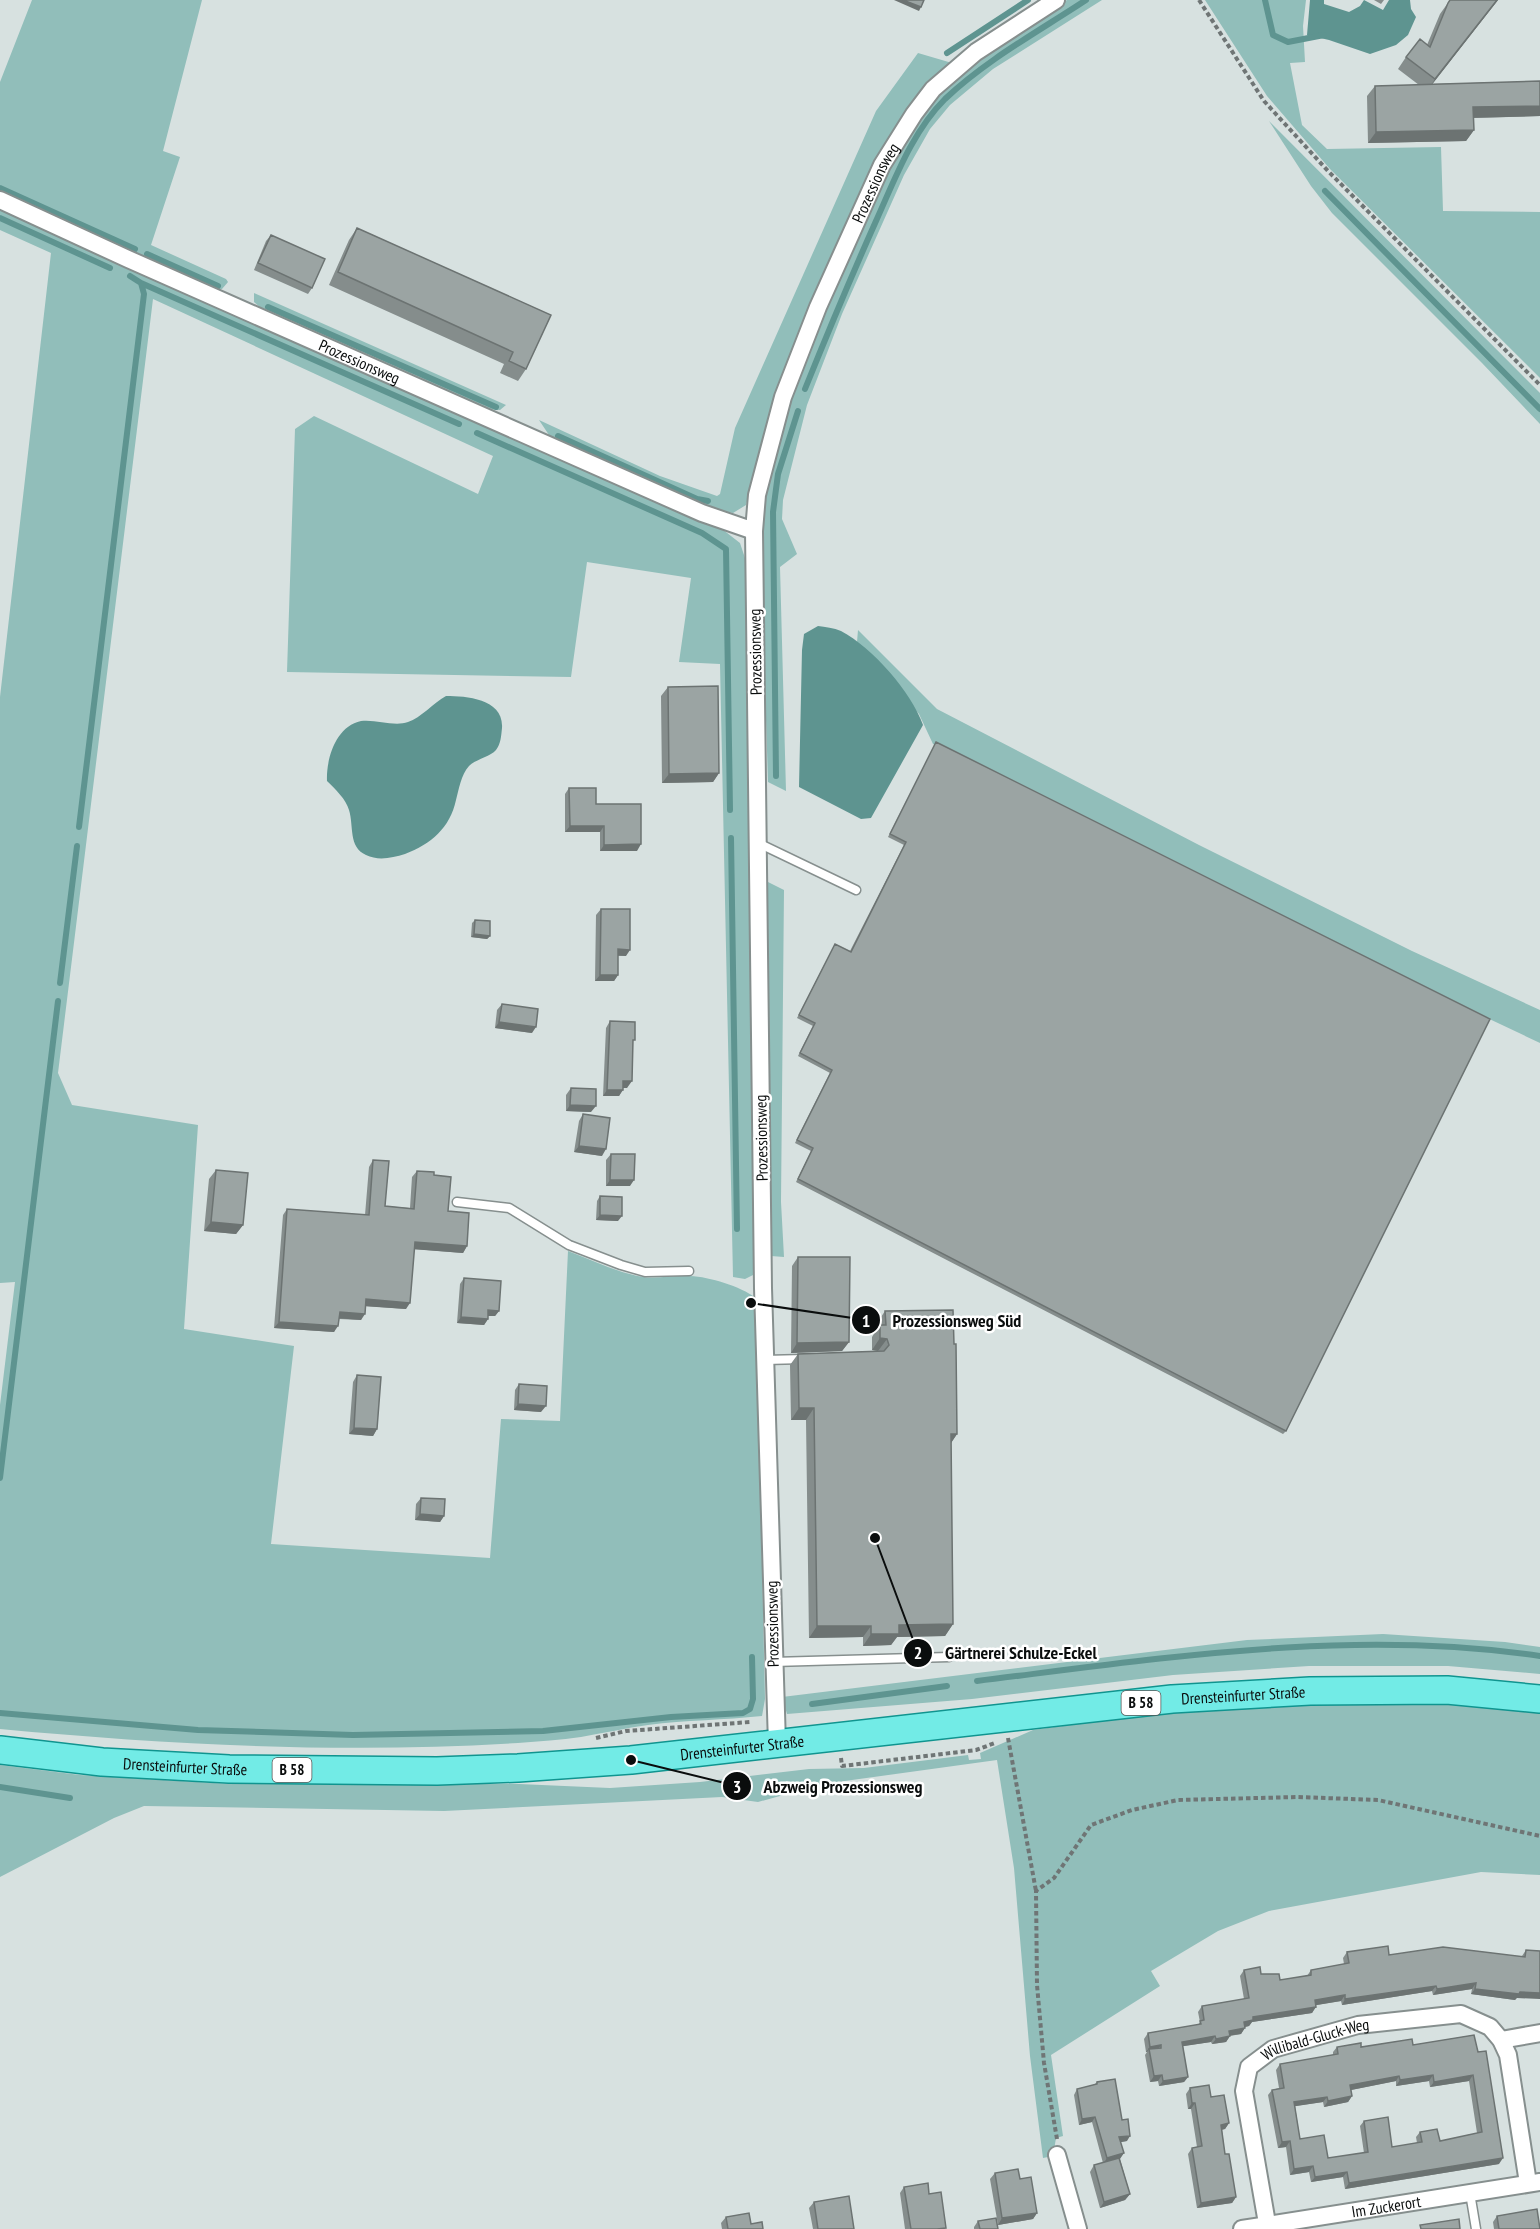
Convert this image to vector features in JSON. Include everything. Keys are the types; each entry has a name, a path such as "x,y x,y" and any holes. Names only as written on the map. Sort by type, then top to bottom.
{"main road":[{"name":"Drensteinfurter Straße","path":"0,1750 102,1761 229,1769 426,1771 619,1761 836,1736 975,1723 1172,1699 1310,1691 1447,1690 1540,1700"}],"street":[{"name":"Prozessionsweg","path":"777,1744 765,1360 754,531 757,495 783,397 818,306 882,165 933,89 976,52 1056,0"},
{"name":"Prozessionsweg","path":"0,200 702,513 754,531"},
{"name":"Willibald-Gluck-Weg","path":"1267,2227 1244,2091 1249,2067 1273,2049 1358,2025 1450,2015 1461,2014 1490,2027 1501,2040"},
{"path":"1534,2183 1508,2055 1501,2040 1540,2032"},
{"path":"1057,2155 1078,2229"},
{"name":"Im Zuckerort","path":"1242,2229 1267,2227 1534,2183"}],"lane":[{"path":"757,843 856,890"},
{"path":"457,1202 509,1208 569,1245 621,1265 645,1272 689,1271"},
{"path":"765,1360 811,1359"},
{"path":"773,1662 949,1657"},
{"path":"1470,2193 1476,2229"}],"path":[{"path":"1200,0 1264,101 1328,171 1540,385"},
{"path":"842,1766 976,1750 1008,1738 1036,1891 1037,1985 1044,2063 1056,2134 1057,2155"},
{"path":"1036,1891 1054,1878 1091,1825 1132,1810 1178,1800 1298,1797 1378,1800 1540,1836"}],"shaded area":[{"path":"32,0 202,0 163,151 180,157 151,245 226,279 228,282 222,289 215,290 0,195 0,82"},
{"path":"1067,0 1102,0 993,69 950,105 930,129 904,175 842,314 807,405 783,500 782,519 797,554 780,567 786,791 768,782 761,562 763,509 789,402 824,310 888,168 937,95 981,57"},
{"path":"1205,0 1306,0 1303,26 1305,62 1290,63 1302,125 1327,149 1441,147 1443,211 1540,212 1540,378 1330,169 1267,96"},
{"path":"1310,0 1324,0 1324,4 1349,12 1360,6 1364,0 1383,10 1389,0 1410,0 1411,9 1416,17 1408,35 1396,45 1370,54 1307,35"},
{"path":"918,53 952,63 928,85 777,395 746,505 733,513 703,508 558,442 549,435 539,420 660,476 717,496 720,494 735,428 876,111"},
{"path":"1269,121 1540,393 1540,424 1332,213 1311,186"},
{"path":"0,206 722,529 740,543 746,561 757,1273 745,1279 733,1277 720,664 679,662 691,578 587,562 571,677 287,672 295,429 314,416 478,494 493,456 153,299 58,1073 72,1105 198,1125 184,1329 294,1346 271,1544 490,1558 501,1419 560,1421 568,1251 634,1275 706,1278 733,1286 756,1298 765,1699 762,1716 662,1723 581,1737 518,1743 389,1748 194,1743 0,1729 0,1405 15,1282 0,1283 0,697 51,253 0,230"},
{"path":"254,293 506,405 500,410 483,409 268,314 254,302"},
{"path":"818,626 841,631 866,648 900,685 923,725 871,818 861,819 799,787 802,650 804,634"},
{"path":"858,630 937,709 1199,845 1412,951 1540,1010 1540,1043 1388,971 933,744 919,714 857,642"},
{"path":"446,696 473,698 491,705 501,718 502,728 498,747 466,770 449,819 431,840 395,857 380,858 366,855 356,847 348,806 327,781 328,763 334,745 345,729 352,724 361,721 397,724 408,722"},
{"path":"766,881 784,890 781,1202 784,1257 771,1256"},
{"path":"1383,1634 1505,1642 1540,1647 1540,1674 1448,1666 1309,1666 1173,1675 972,1699 787,1714 782,1697 1247,1640"},
{"path":"1312,1700 1446,1701 1540,1709 1540,1875 1481,1872 1269,1911 1218,1931 1151,1971 1160,1986 1051,2055 1063,2136 1056,2138 1053,2156 1043,2158 1030,2056 1014,1868 997,1760 823,1784 758,1802 722,1797 444,1811 144,1806 114,1818 0,1877 0,1765 80,1775 230,1784 519,1784 610,1788 700,1782 809,1769 864,1768 968,1755 969,1760 981,1759 980,1753 1033,1730 1172,1711"}],"building":[{"path":"903,0 924,0 921,7"},
{"path":"1450,0 1497,0 1435,79 1406,57 1420,39 1430,47"},
{"path":"1540,81 1540,106 1473,107 1474,130 1376,132 1375,86"},
{"path":"357,228 551,315 526,369 509,361 513,352 338,272"},
{"path":"271,235 325,259 312,288 258,263"},
{"path":"718,686 719,773 669,774 668,687"},
{"path":"936,742 1490,1019 1286,1431 798,1179 813,1148 797,1140 832,1070 800,1053 815,1023 799,1015 835,944 851,952 906,842 890,834"},
{"path":"569,788 596,788 596,804 641,804 641,844 604,845 604,826 570,826"},
{"path":"601,909 630,909 630,950 618,949 618,975 600,975"},
{"path":"475,920 490,921 490,936 474,934"},
{"path":"502,1004 538,1009 536,1027 499,1022"},
{"path":"610,1021 635,1022 632,1081 623,1081 623,1090 607,1090"},
{"path":"571,1088 596,1089 596,1106 570,1105"},
{"path":"583,1114 610,1118 606,1149 579,1146"},
{"path":"611,1154 635,1154 634,1180 610,1180"},
{"path":"373,1160 389,1161 385,1206 414,1209 417,1171 434,1172 434,1175 451,1177 448,1211 469,1213 467,1246 415,1242 410,1303 366,1299 365,1314 340,1312 338,1326 279,1322 287,1209 369,1215"},
{"path":"216,1170 248,1173 243,1225 211,1222"},
{"path":"600,1196 622,1197 622,1216 600,1215"},
{"path":"798,1257 850,1257 849,1342 797,1343"},
{"path":"464,1278 501,1281 499,1311 488,1310 488,1319 461,1317"},
{"path":"953,1310 954,1344 956,1344 957,1434 951,1434 953,1624 899,1625 899,1634 871,1634 871,1626 817,1626 814,1408 799,1408 798,1354 884,1351 889,1345 887,1339 880,1338 880,1325 886,1325 885,1311"},
{"path":"357,1375 381,1377 377,1429 354,1428"},
{"path":"519,1384 547,1386 546,1406 518,1404"},
{"path":"421,1498 445,1499 444,1516 420,1514"},
{"path":"1388,1946 1389,1955 1443,1947 1525,1957 1526,1950 1540,1951 1540,1993 1520,1992 1519,1994 1475,1989 1476,1983 1437,1989 1436,1986 1345,1999 1345,1995 1315,2000 1316,2007 1253,2017 1253,2020 1244,2022 1245,2028 1229,2031 1230,2036 1216,2039 1215,2036 1182,2042 1188,2077 1163,2081 1162,2075 1154,2076 1149,2049 1161,2048 1161,2045 1150,2047 1148,2033 1201,2024 1200,2021 1204,2020 1202,2006 1249,1998 1244,1970 1260,1967 1261,1974 1279,1974 1280,1980 1311,1975 1311,1970 1349,1963 1347,1952"},
{"path":"1474,2035 1478,2052 1486,2051 1503,2158 1349,2183 1347,2172 1315,2177 1313,2166 1294,2169 1290,2141 1282,2142 1272,2090 1284,2088 1280,2064 1338,2054 1337,2047 1361,2043 1361,2047 1412,2039 1413,2045","holes":["1433,2075 1434,2082 1473,2075 1482,2132 1440,2141 1437,2129 1420,2132 1422,2142 1392,2147 1388,2117 1364,2121 1368,2152 1328,2158 1324,2135 1300,2139 1294,2102 1327,2097 1328,2101 1352,2096 1350,2085 1399,2076 1400,2080"]},
{"path":"1115,2079 1122,2120 1128,2119 1130,2136 1119,2137 1124,2153 1107,2158 1095,2117 1082,2119 1077,2089"},
{"path":"1209,2085 1211,2097 1224,2095 1229,2123 1221,2125 1225,2154 1229,2154 1236,2197 1201,2203 1192,2148 1202,2146 1195,2103 1192,2103 1190,2088"},
{"path":"1119,2158 1130,2194 1104,2202 1094,2165"},
{"path":"1018,2169 1020,2179 1031,2177 1037,2213 1002,2218 995,2173"},
{"path":"928,2183 929,2194 941,2192 946,2228 911,2229 904,2187"},
{"path":"849,2196 854,2229 818,2229 814,2202"},
{"path":"1537,2209 1540,2229 1499,2229 1497,2216"},
{"path":"749,2213 751,2224 762,2222 763,2229 728,2229 726,2217"},
{"path":"996,2218 998,2229 980,2229 978,2221"},
{"path":"1459,2219 1460,2229 1421,2229 1420,2225"}],"waterway":[{"path":"947,53 1028,0"},
{"path":"805,389 890,189 905,157 933,112 978,71 1086,0"},
{"path":"1265,0 1273,35 1288,42 1324,35"},
{"path":"0,188 135,249"},
{"path":"1325,191 1540,409"},
{"path":"0,218 110,268"},
{"path":"147,254 218,286"},
{"path":"79,827 144,294 141,283 130,276"},
{"path":"141,283 459,424"},
{"path":"268,307 496,407"},
{"path":"776,776 773,512 778,474 798,411"},
{"path":"477,433 702,533 726,549 730,810"},
{"path":"558,436 697,499 708,501"},
{"path":"731,838 737,1229"},
{"path":"60,983 77,846"},
{"path":"0,1478 58,1001"},
{"path":"977,1681 1117,1663 1258,1649 1399,1645 1470,1648 1540,1656"},
{"path":"0,1713 198,1730 353,1735 543,1731 671,1717 743,1713 750,1709 753,1699 752,1657"},
{"path":"812,1704 947,1686"},
{"path":"0,1787 70,1798"}],"place":[{"name":"Prozessionsweg Süd","path":"751,1303"},
{"name":"Gärtnerei Schulze-Eckel","path":"875,1538"},
{"name":"Abzweig Prozessionsweg","path":"631,1760"}]}
